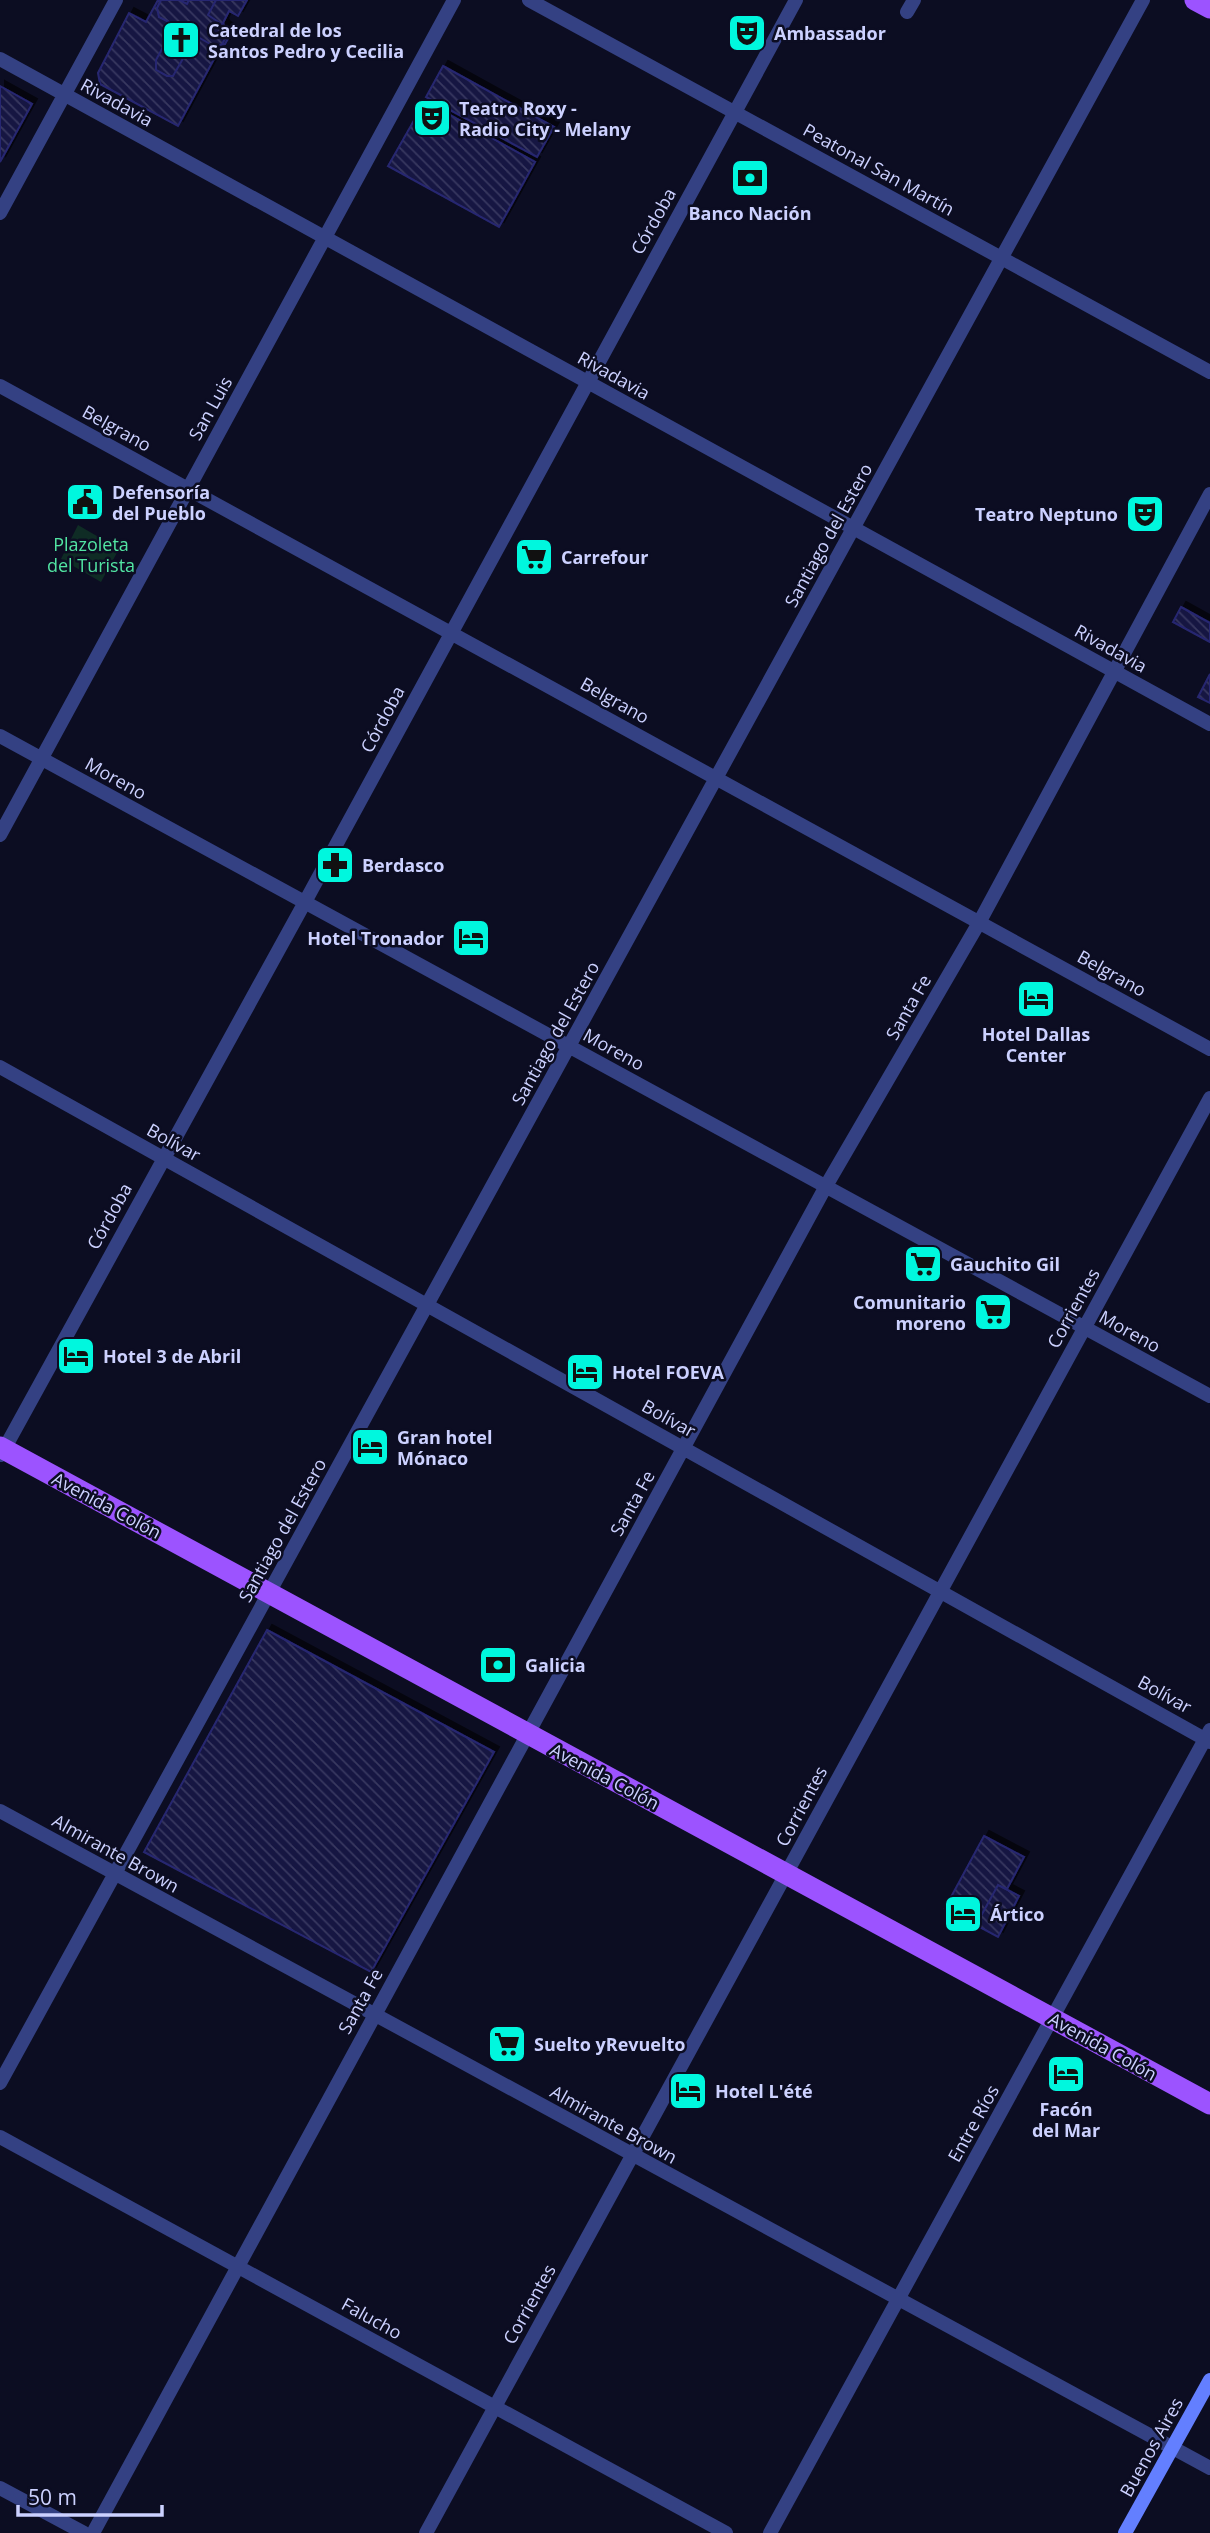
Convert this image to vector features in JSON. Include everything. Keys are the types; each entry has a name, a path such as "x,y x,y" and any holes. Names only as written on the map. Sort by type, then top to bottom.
{"main road":[{"path":"1195,0 1210,8"},
{"name":"Avenida Colón","path":"1,1451 1210,2104"}],"street":[{"path":"0,214 116,0"},
{"name":"San Luis","path":"0,835 454,0"},
{"name":"Peatonal San Martín","path":"529,0 1210,372"},
{"name":"Córdoba","path":"1,1451 305,902 796,0"},
{"name":"Santiago del Estero","path":"0,2083 1143,0"},
{"name":"Rivadavia","path":"0,59 1210,724"},
{"name":"Belgrano","path":"0,386 1210,1049"},
{"name":"Santa Fe","path":"93,2533 826,1186 980,921 1210,494"},
{"name":"Moreno","path":"0,736 1210,1396"},
{"name":"Bolívar","path":"0,1067 939,1591 1208,1737"},
{"name":"Corrientes","path":"426,2533 1210,1098"},
{"name":"Entre Ríos","path":"770,2533 1208,1737"},
{"name":"Almirante Brown","path":"0,1811 1210,2468"},
{"name":"Falucho","path":"0,2137 726,2533"},
{"name":"Buenos Aires","path":"1125,2533 1210,2379"},
{"path":"0,2488 84,2533"}],"green space":[{"name":"Plazoleta del Turista","path":"78,525 119,549 101,582 61,559"}],"building":[{"path":"158,0 247,0 238,16 229,11 223,23 228,33 178,126 100,84 98,73 129,13 146,22"},
{"name":"Catedral de los Santos Pedro y Cecilia","path":"161,0 179,0 187,4 189,0 216,0 208,15 229,29 230,35 225,44 214,46 196,36 173,76 156,70 156,60 175,25 159,17 157,8"},
{"path":"443,66 554,127 537,157 426,97"},
{"path":"0,86 32,104 0,162"},
{"path":"425,101 535,162 499,227 388,166"},
{"path":"1181,607 1210,623 1210,642 1173,622"},
{"path":"1210,674 1210,703 1198,697"},
{"path":"267,1630 494,1752 371,1972 144,1852"},
{"path":"984,1836 1024,1857 1007,1889 998,1885 976,1925 945,1908"},
{"path":"998,1885 1019,1896 998,1937 976,1925"}],"place":[{"name":"Ambassador","path":"747,33"},
{"name":"Catedral de los Santos Pedro y Cecilia","path":"181,40"},
{"name":"Teatro Roxy - Radio City - Melany","path":"432,118"},
{"name":"Banco Nación","path":"750,178"},
{"name":"Defensoría del Pueblo","path":"85,502"},
{"name":"Teatro Neptuno","path":"1145,514"},
{"name":"Carrefour","path":"534,557"},
{"name":"Berdasco","path":"335,865"},
{"name":"Hotel Tronador","path":"471,938"},
{"name":"Hotel Dallas Center","path":"1036,999"},
{"name":"Gauchito Gil","path":"923,1264"},
{"name":"Comunitario moreno","path":"993,1312"},
{"name":"Hotel 3 de Abril","path":"76,1356"},
{"name":"Hotel FOEVA","path":"585,1372"},
{"name":"Gran hotel Mónaco","path":"370,1447"},
{"name":"Galicia","path":"498,1665"},
{"name":"Ártico","path":"963,1914"},
{"name":"Suelto yRevuelto","path":"507,2044"},
{"name":"Facón del Mar","path":"1066,2074"},
{"name":"Hotel L'été","path":"688,2091"}]}
